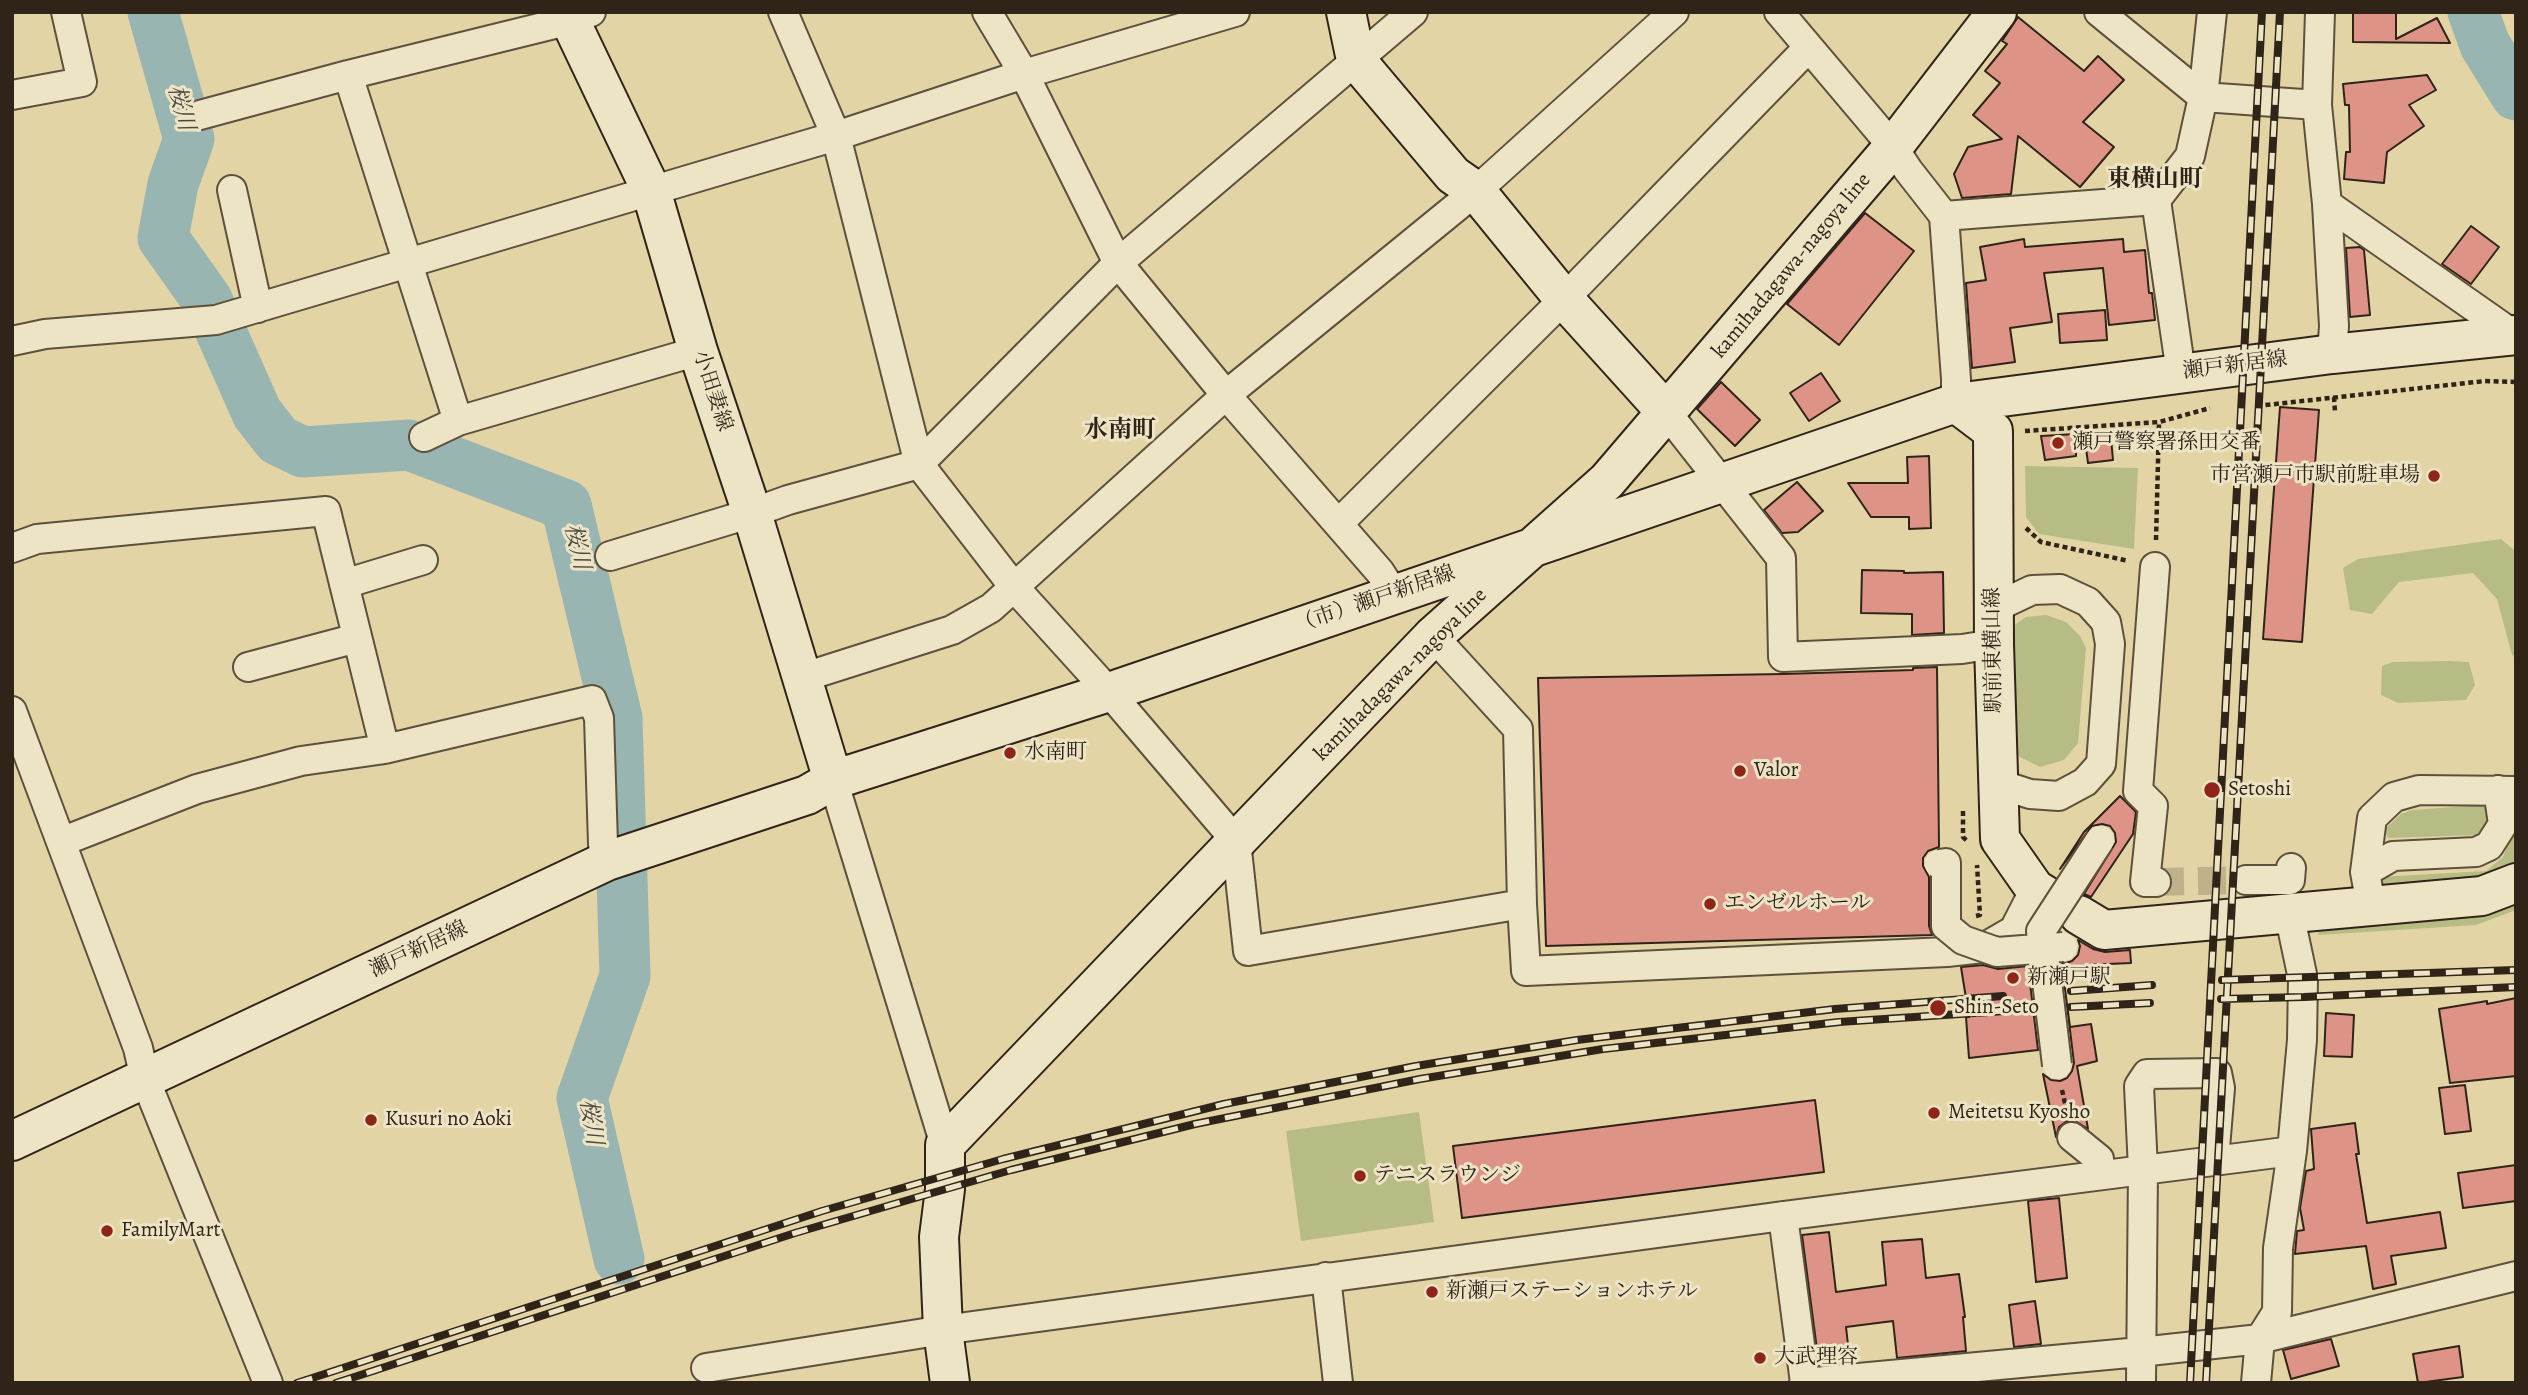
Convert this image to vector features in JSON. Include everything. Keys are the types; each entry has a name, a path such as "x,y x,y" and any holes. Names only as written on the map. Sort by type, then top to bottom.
{"street":[{"path":"12,95 82,82 66,12"},
{"path":"783,12 836,136 919,464 1014,587 1109,692 1236,841 1248,951 1522,904"},
{"path":"987,12 1024,74 1118,263 1226,395 1380,572 1394,594"},
{"path":"12,341 45,334 216,320 836,136 1024,74 1235,12"},
{"path":"1346,12 1356,60 1453,175 1476,191 1564,299 1667,413 1781,558 1783,657 1962,649 1994,626 2032,590 2060,589 2088,602 2106,622 2110,643 2101,764 2085,782 2059,796 2030,793 1996,783"},
{"path":"610,555 788,500 919,464 1118,263 1413,12"},
{"path":"802,678 951,630 990,608 1226,395 1476,191 1674,12"},
{"path":"1779,12 1893,147 1944,216 1956,403"},
{"name":"kamihadagawa-nagoya line","path":"945,1145 1433,636 1607,481 1893,147 1997,12"},
{"path":"2099,12 2203,97 2318,105"},
{"path":"2181,373 2156,201 2190,156 2203,97 2212,12"},
{"path":"2320,12 2318,105 2334,326 2332,354"},
{"path":"200,115 576,15"},
{"name":"小田妻線","path":"576,15 651,190 698,351 752,513 833,780"},
{"path":"1339,523 1564,299 1808,48"},
{"path":"348,75 458,421"},
{"path":"232,190 258,308"},
{"path":"1944,216 2156,201"},
{"path":"2327,204 2515,345"},
{"name":"瀬戸新居線","path":"1956,403 2332,354 2515,345"},
{"path":"424,437 458,421 698,351"},
{"name":"（市）瀬戸新居線","path":"833,780 1109,692 1956,403"},
{"name":"駅前東横山線","path":"1956,403 1993,431 1996,783 2000,839 2054,919 2104,930 2289,913 2368,889 2482,896 2516,883"},
{"path":"12,548 37,539 326,511 385,749"},
{"path":"344,584 423,560"},
{"path":"2155,567 2134,797 2153,806 2145,882 2156,881"},
{"path":"1433,636 1518,729 1526,971 1947,952 1983,948 2014,930 2054,919"},
{"path":"248,667 358,638"},
{"path":"61,842 197,789 302,761 385,749 592,700 598,718 603,844 607,861"},
{"path":"12,711 138,1048 145,1079 268,1383"},
{"path":"833,780 945,1145 939,1237 943,1330 950,1383"},
{"name":"瀬戸新居線","path":"12,1141 607,861 807,795 833,780"},
{"path":"2419,790 2507,790 2503,824 2489,846 2476,852 2393,856 2368,889 2372,818 2394,797 2419,790"},
{"path":"2054,919 2041,931 2100,840"},
{"path":"1949,863 1946,926 1963,940 1997,953 2054,919"},
{"path":"2246,880 2290,880 2291,868"},
{"path":"2256,1383 2260,1339 2277,1312 2278,1248 2291,1151 2304,997 2303,979 2289,913"},
{"path":"2054,919 2057,1065"},
{"path":"2141,1383 2143,1169 2139,1086 2147,1073 2217,1073 2220,1088 2214,1160"},
{"path":"2072,1137 2099,1159 2101,1174"},
{"path":"706,1368 943,1330 1326,1277 2291,1151"},
{"path":"1783,1216 1805,1383 2260,1339 2516,1276"},
{"path":"1326,1277 1338,1383"}],"path":[{"path":"2258,406 2485,381 2516,382"},
{"path":"2334,397 2335,412"},
{"path":"2017,431 2159,422 2210,408"},
{"path":"2021,523 2041,542 2155,567 2159,422"},
{"path":"2057,1065 2072,1137"}],"green space":[{"path":"2025,466 2138,468 2134,549 2039,534 2026,517"},
{"path":"2501,539 2516,552 2516,658 2512,655 2497,599 2473,573 2399,582 2372,614 2350,610 2343,568 2358,559"},
{"path":"2046,615 2066,622 2080,636 2086,648 2078,743 2064,760 2040,767 2016,755 2009,744 2013,626 2026,617"},
{"path":"2393,662 2469,662 2475,685 2466,700 2398,703 2381,695 2382,666"},
{"path":"2483,805 2491,814 2492,824 2477,835 2388,838 2385,829 2401,814 2412,810"},
{"path":"2516,812 2516,871 2491,885 2382,890 2378,877 2486,871 2503,857 2512,834"},
{"path":"2516,894 2516,910 2476,925 2318,935 2320,921"},
{"name":"テニスラウンジ","path":"1419,1112 1434,1222 1301,1241 1286,1131"}],"building":[{"path":"2353,12 2396,12 2396,39 2437,18 2450,43 2353,42"},
{"path":"2018,17 2084,71 2098,56 2124,80 2083,122 2114,147 2080,187 2018,136 2011,194 1962,198 1954,174 1968,147 2002,139 1973,115 2000,83 1985,71 2007,44 2002,41"},
{"path":"2427,75 2436,90 2409,105 2424,126 2387,152 2384,183 2344,179 2346,152 2350,152 2349,105 2345,105 2343,84"},
{"path":"1865,213 1914,251 1839,345 1787,304"},
{"path":"2471,226 2499,247 2471,284 2442,264"},
{"path":"2024,239 2025,247 2123,239 2124,252 2145,250 2149,293 2152,293 2155,320 2109,325 2103,268 2044,273 2052,322 2010,328 2015,362 1972,368 1966,283 1986,280 1980,247"},
{"path":"2360,247 2364,250 2370,315 2350,317 2346,248"},
{"path":"2105,310 2107,340 2060,343 2058,314"},
{"path":"1821,373 1840,401 1809,421 1790,393"},
{"path":"1721,382 1760,420 1735,446 1697,409"},
{"path":"2280,407 2319,410 2302,642 2263,639"},
{"path":"2076,434 2076,456 2045,460 2041,436"},
{"path":"2111,438 2113,460 2088,463 2085,441"},
{"path":"1929,456 1931,528 1909,529 1909,517 1871,517 1848,483 1908,483 1907,457"},
{"path":"1797,482 1823,511 1798,532 1782,533 1764,510"},
{"path":"1862,570 1943,572 1944,633 1912,635 1912,614 1861,613"},
{"name":"Valor","path":"1937,667 1939,847 1928,851 1923,858 1923,866 1929,877 1929,926 1932,935 1546,946 1538,678 1784,674"},
{"path":"2120,796 2136,812 2133,834 2091,897 2084,894 2116,842 2115,833 2110,826 2092,826 2060,869 2084,832"},
{"path":"2078,940 2093,949 2105,952 2130,950 2131,963 2062,966 2078,955"},
{"path":"1983,965 1998,969 2028,966 2038,1050 1969,1058 1966,1017 1969,1017 1961,967"},
{"path":"2065,990 2070,1027 2091,1024 2097,1061 2077,1066 2088,1129 2075,1121 2067,1121 2059,1127 2056,1137 2043,1074 2051,1080 2060,1081 2067,1078 2072,1071 2074,1063"},
{"path":"2516,998 2516,1076 2450,1083 2439,1009"},
{"path":"2326,1013 2354,1015 2352,1057 2324,1056"},
{"path":"2465,1085 2471,1131 2445,1134 2439,1088"},
{"path":"1815,1100 1824,1172 1462,1218 1453,1146"},
{"path":"2355,1123 2359,1154 2356,1154 2367,1223 2440,1212 2446,1248 2391,1256 2396,1284 2373,1289 2366,1246 2295,1254 2297,1231 2304,1230 2300,1208 2306,1171 2314,1169 2311,1129"},
{"path":"2516,1165 2516,1201 2463,1208 2458,1173"},
{"path":"2059,1198 2067,1278 2036,1282 2028,1201"},
{"path":"1829,1232 1836,1292 1886,1285 1882,1242 1922,1239 1926,1278 1959,1274 1966,1351 1897,1358 1893,1321 1846,1327 1850,1362 1819,1365 1802,1235"},
{"path":"2035,1301 2041,1344 2014,1347 2009,1305"},
{"path":"2331,1339 2339,1366 2291,1379 2283,1350"},
{"path":"2459,1346 2463,1377 2418,1383 2413,1354"}],"waterway":[{"name":"桜川","path":"153,12 189,139 173,184 163,238 207,300 257,413 278,440 303,452 409,445 566,505 617,718 625,976 582,1098 619,1259"},
{"path":"2473,12 2485,45 2516,95"}],"tunnel":[{"path":"2156,882 2246,880"}],"railway":[{"path":"2190,1383 2262,12"},
{"path":"2206,1383 2280,12"},
{"path":"2222,980 2516,970"},
{"path":"2071,991 2152,985"},
{"path":"2221,999 2516,987"},
{"path":"297,1383 822,1211 1003,1159 1224,1104 1416,1066 1577,1040 1835,1009 2003,996"},
{"path":"2071,1007 2150,1003"},
{"path":"336,1383 795,1233 1011,1170 1195,1124 1420,1079 1603,1049 1839,1022 2005,1011"}],"place":[{"name":"瀬戸警察署孫田交番","path":"2058,443"},
{"name":"市営瀬戸市駅前駐車場","path":"2434,476"},
{"name":"水南町","path":"1010,753"},
{"name":"Valor","path":"1740,771"},
{"name":"Setoshi","path":"2212,790"},
{"name":"エンゼルホール","path":"1710,904"},
{"name":"新瀬戸駅","path":"2013,978"},
{"name":"Shin-Seto","path":"1938,1008"},
{"name":"Meitetsu Kyosho","path":"1934,1113"},
{"name":"Kusuri no Aoki","path":"371,1120"},
{"name":"テニスラウンジ","path":"1360,1176"},
{"name":"FamilyMart","path":"107,1231"},
{"name":"新瀬戸ステーションホテル","path":"1432,1292"},
{"name":"大武理容","path":"1760,1358"}],"district":[{"name":"東横山町","path":"2155,180"},
{"name":"水南町","path":"1120,431"}]}
